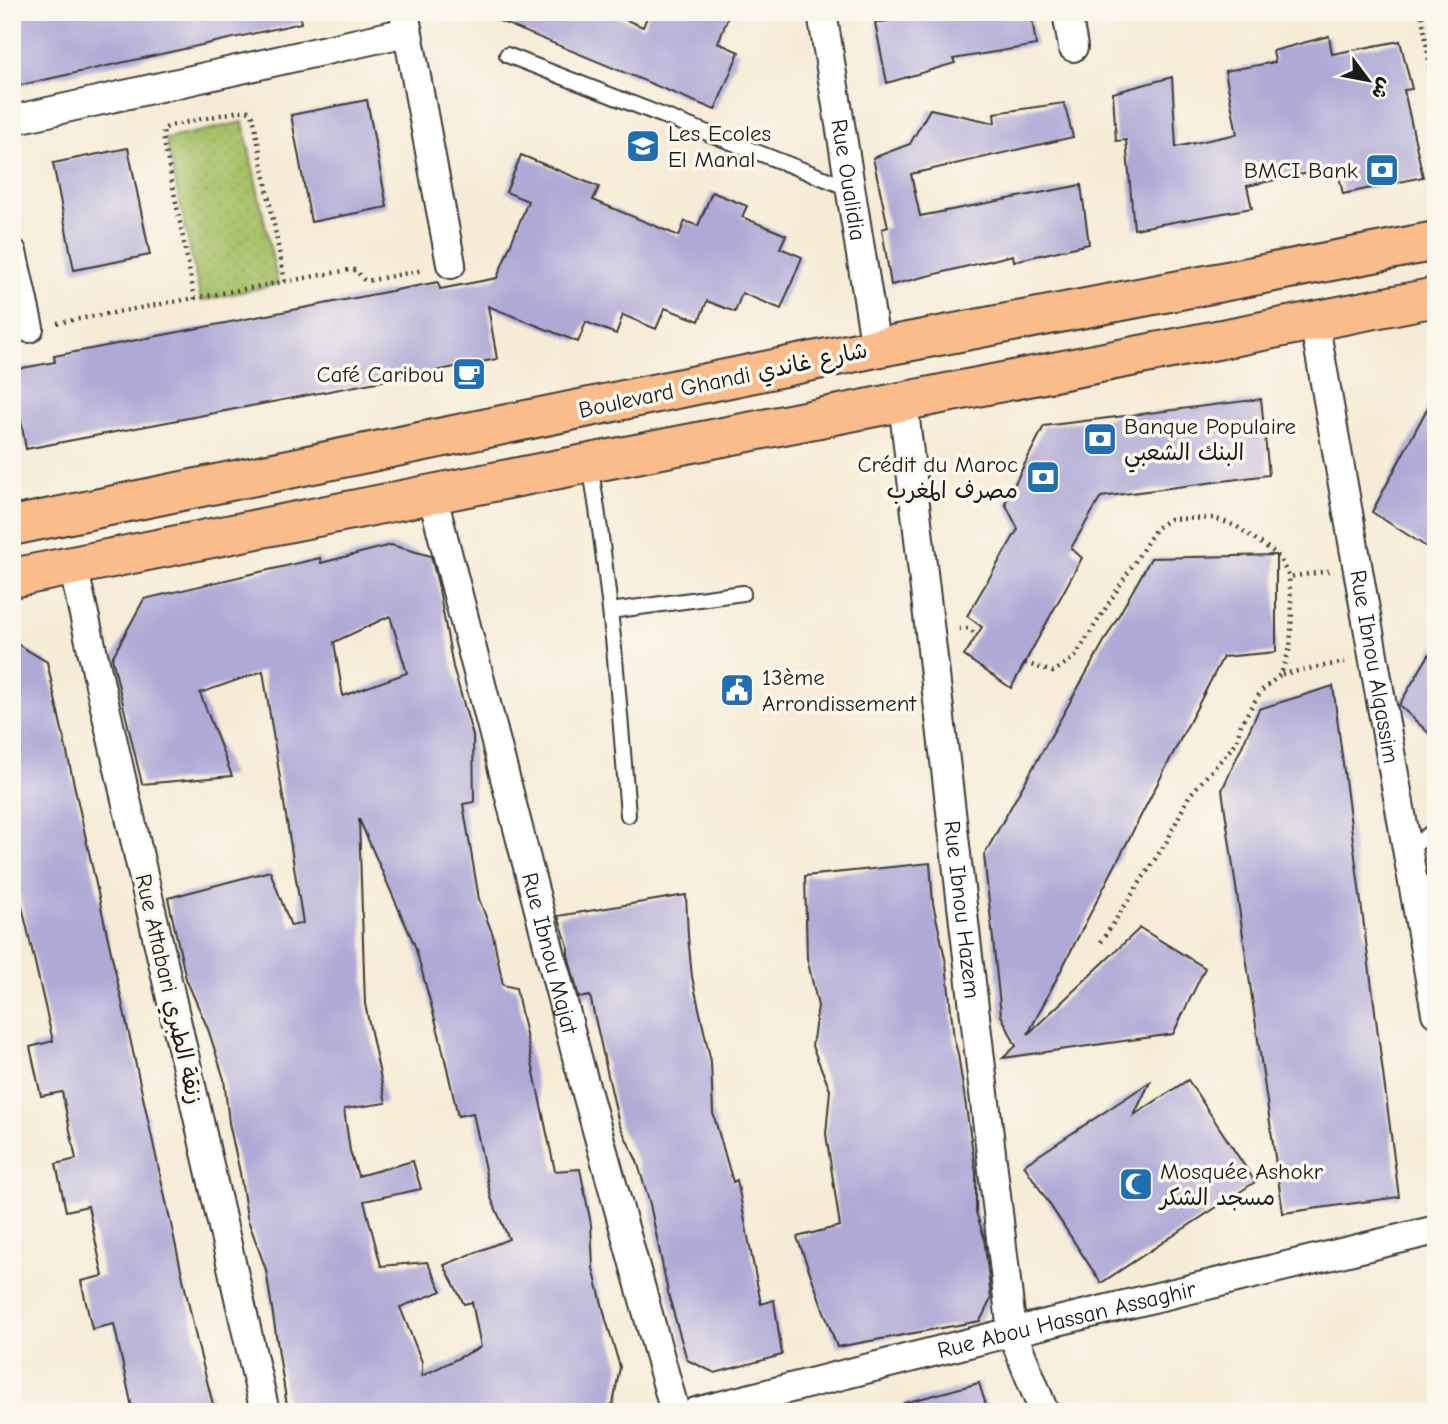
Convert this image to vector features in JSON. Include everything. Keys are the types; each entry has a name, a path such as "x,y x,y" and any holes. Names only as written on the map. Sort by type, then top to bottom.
{"main road":[{"name":"Boulevard Ghandi شارع غاندي","path":"12,526 876,348 1436,241"},
{"path":"12,578 1436,297"}],"street":[{"name":"Rue Oualidia","path":"822,12 876,348"},
{"path":"1067,12 1073,47"},
{"path":"12,120 406,22 451,264"},
{"path":"12,252 29,328"},
{"name":"Rue Ibnou Alqassim","path":"1314,320 1436,1013"},
{"name":"Rue Ibnou Hazem","path":"903,402 1012,1332 1044,1412"},
{"name":"Rue Ibnou Majat","path":"432,494 578,1061 675,1412"},
{"name":"Rue Attabari زنقة الطبري","path":"73,566 265,1412"},
{"name":"Rue Abou Hassan Assaghir","path":"696,1412 1012,1332 1436,1230"}],"lane":[{"path":"507,55 849,188"},
{"path":"590,463 598,509 618,684 628,815"},
{"path":"610,611 743,593"},
{"path":"1407,850 1436,829"}],"path":[{"path":"1416,12 1422,18 1436,104"},
{"path":"195,299 163,136 164,129 244,110 250,111 253,116 285,282"},
{"path":"29,328 349,270 356,270 367,281 451,264"},
{"path":"1025,663 1054,672 1075,657 1156,528 1170,519 1214,518 1236,526 1279,557 1289,577 1292,614 1290,648 1281,674"},
{"path":"1289,577 1358,569"},
{"path":"1101,942 1167,841 1189,796 1236,743 1241,724 1261,691 1281,674 1373,657"}],"green space":[{"path":"243,122 278,284 201,301 166,139"}],"building":[{"path":"12,12 299,12 301,23 12,87"},
{"path":"607,12 643,27 649,12 730,12 718,43 739,52 715,110 480,13"},
{"path":"941,12 1031,12 1036,45 953,59 955,63 887,83 875,23"},
{"path":"1329,36 1332,54 1400,41 1412,89 1404,90 1423,177 1343,194 1337,167 1247,186 1252,208 1134,229 1126,140 1116,141 1113,93 1172,77 1176,147 1237,134 1225,71 1275,62 1273,51"},
{"path":"367,100 387,207 311,222 291,115"},
{"path":"1064,103 1073,137 911,174 920,216 1081,185 1089,244 1014,261 1013,255 891,285 882,229 888,227 873,158 910,144 930,109 995,123 994,113"},
{"path":"128,148 150,255 74,270 53,163"},
{"path":"521,155 599,187 593,200 679,236 685,221 698,226 712,192 747,206 742,217 786,235 780,248 802,257 781,309 742,293 735,312 707,301 699,321 665,308 656,329 623,315 616,334 586,322 578,342 488,306 497,359 26,449 12,370 55,362 54,356 438,282 440,289 497,278 528,201 506,192"},
{"path":"1436,392 1436,553 1372,512"},
{"path":"1261,399 1269,475 1101,497 1071,548 1082,558 1011,688 964,656 982,627 967,616 1018,529 1005,503 1044,426"},
{"path":"391,545 431,556 453,667 473,736 474,802 463,804 479,899 493,935 503,985 516,988 555,1171 580,1169 591,1224 593,1268 620,1367 613,1404 594,1412 288,1412 266,1270 247,1217 229,1123 224,1079 208,1029 186,979 168,898 270,871 291,926 303,923 263,671 200,693 232,776 142,784 112,658 144,599 320,558 321,563","holes":["390,616 407,673 343,696 334,642","359,819 415,946 458,1116 473,1113 491,1198 509,1239 444,1265 464,1304 472,1302 481,1347 422,1376 422,1362 400,1307 442,1291 427,1262 381,1266 364,1201 421,1189 413,1161 358,1176 350,1151 344,1109 386,1103 365,1004"]},
{"path":"1276,555 1276,652 1223,657 1028,1034 1140,928 1205,968 1173,1034 1003,1058 1016,1046 1001,1015 984,855 1151,558"},
{"path":"12,641 47,662 197,1342 215,1412 133,1412 114,1324 92,1329 81,1281 103,1276 88,1206 66,1211 56,1164 76,1159 62,1092 41,1096 30,1047 53,1041 12,863"},
{"path":"1436,643 1436,740 1399,705"},
{"path":"1333,686 1399,1197 1283,1213 1222,790 1259,709"},
{"path":"930,863 933,903 946,963 954,1039 976,1173 976,1212 984,1237 991,1299 980,1321 837,1347 797,1237 840,1226 826,1134 830,1090 812,1046 818,1006 807,958 805,876"},
{"path":"686,895 692,977 711,1062 713,1113 733,1182 737,1180 761,1304 774,1300 782,1355 715,1373 687,1360 669,1297 650,1204 637,1161 619,1124 590,996 579,998 568,946 558,916"},
{"name":"Mosquée Ashokr مسجد الشكر","path":"1188,1080 1255,1182 1101,1283 1024,1165 1150,1082 1134,1115"},
{"path":"979,1383 988,1412 905,1412 904,1403"}],"place":[{"name":"Les Ecoles El Manal","path":"643,146"},
{"name":"BMCI Bank","path":"1382,170"},
{"name":"Café Caribou","path":"469,374"},
{"name":"Banque Populaire البنك الشعبي","path":"1100,439"},
{"name":"Crédit du Maroc مصرف المغرب","path":"1043,477"},
{"name":"13ème Arrondissement","path":"737,690"},
{"name":"Mosquée Ashokr مسجد الشكر","path":"1136,1184"}]}
